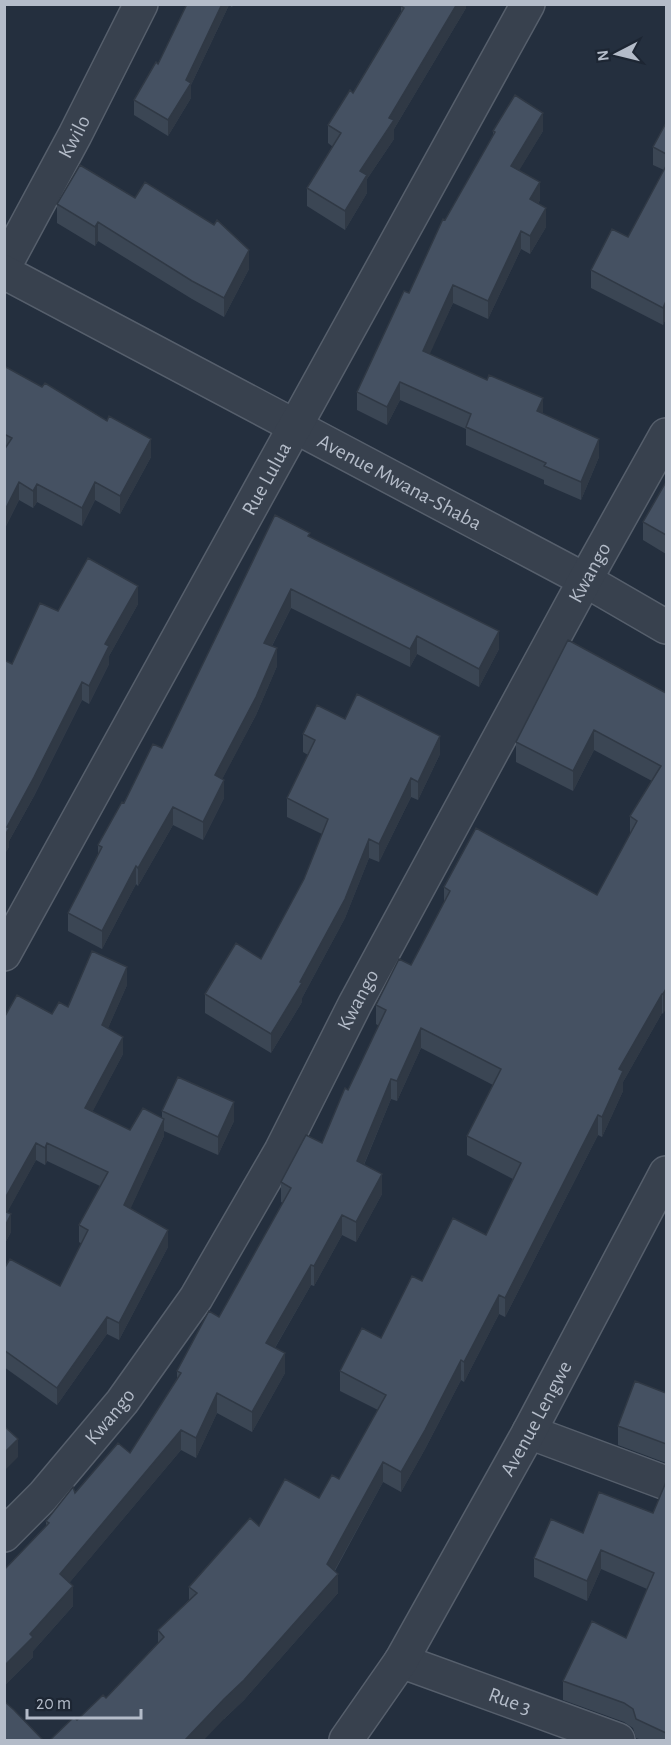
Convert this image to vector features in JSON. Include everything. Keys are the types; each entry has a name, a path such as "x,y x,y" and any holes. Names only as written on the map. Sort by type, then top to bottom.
{"street":[{"name":"Kwilo","path":"4,267 75,135 141,4"},
{"name":"Rue Lulua","path":"4,954 528,4"},
{"name":"Avenue Mwana-Shaba","path":"4,272 585,580 666,627"},
{"name":"Kwango","path":"4,1535 43,1496 122,1402 196,1298 281,1151 355,1004 666,435"},
{"name":"Avenue Lengwe","path":"346,1740 401,1661 529,1432 657,1211 666,1173"},
{"path":"529,1432 666,1483"},
{"name":"Rue 3","path":"401,1661 618,1740"}],"building":[{"path":"187,4 222,4 186,80 191,83 168,120 134,100 156,62 158,64"},
{"path":"402,4 457,4 389,118 394,120 360,171 367,175 345,211 307,188 341,133 328,125 350,90 353,93 404,8"},
{"path":"515,95 543,113 511,166 540,182 530,199 546,208 530,236 521,231 488,301 453,285 423,351 487,380 489,375 543,398 537,411 599,439 581,482 544,466 546,463 466,427 471,414 400,382 387,407 357,392 404,291 409,293 443,219 445,220"},
{"path":"666,123 666,154 653,147"},
{"path":"80,165 135,198 145,182 214,225 217,220 249,250 224,298 192,281 98,222 95,227 57,204"},
{"path":"666,166 666,301 663,308 591,270 612,229 628,237"},
{"path":"4,366 42,387 45,383 107,421 109,416 151,439 120,496 95,482 82,508 37,484 33,491 19,482 4,512 4,450 12,438 4,434"},
{"path":"666,482 666,535 643,522"},
{"path":"275,515 310,533 308,536 499,631 479,669 417,636 410,649 291,589 264,643 277,648 256,697 215,775 224,780 203,822 173,807 138,868 136,866 102,931 68,913 102,847 98,845 122,802 124,803 153,744 162,748"},
{"path":"88,558 138,586 105,644 109,646 89,686 82,682 7,827 9,828 4,837 4,660 12,664 40,603 58,611"},
{"path":"568,640 666,693 666,989 619,1069 623,1071 602,1117 598,1115 505,1298 499,1295 464,1362 461,1360 401,1472 383,1462 327,1564 338,1574 244,1680 185,1740 50,1740 74,1717 77,1720 103,1695 106,1698 164,1637 158,1630 197,1593 189,1587 250,1518 259,1526 285,1479 319,1498 332,1475 339,1479 386,1395 340,1371 362,1328 381,1338 412,1276 422,1281 453,1218 486,1235 521,1163 467,1136 501,1069 421,1028 397,1081 391,1079 357,1161 382,1174 356,1222 342,1215 314,1266 311,1265 266,1343 285,1353 252,1412 217,1393 196,1438 181,1430 60,1574 73,1586 30,1634 33,1637 4,1666 4,1570 49,1523 46,1521 73,1487 75,1493 118,1443 130,1453 181,1373 177,1371 209,1311 219,1317 291,1188 281,1182 306,1135 322,1143 345,1088 348,1090 386,1010 376,1005 399,959 411,965 450,891 444,887 476,828 597,895 637,821 630,816 661,766 594,730 573,771 516,742"},
{"path":"357,694 440,736 418,782 411,778 379,844 369,839 345,899 300,982 302,983 271,1034 205,994 236,943 261,959 304,879 328,819 287,798 315,740 303,734 317,705 345,719"},
{"path":"92,951 127,967 102,1025 123,1037 85,1108 130,1130 143,1108 164,1119 124,1205 168,1230 119,1323 107,1317 57,1388 4,1350 4,1269 10,1259 60,1286 88,1230 79,1225 108,1172 47,1143 45,1148 36,1143 4,1200 4,1018 17,995 52,1014 59,1002 68,1007"},
{"path":"178,1077 234,1102 218,1137 162,1111"},
{"path":"4,1211 11,1214 4,1228"},
{"path":"635,1381 666,1393 666,1444 618,1426"},
{"path":"4,1426 18,1439 4,1453"},
{"path":"666,1482 666,1733 636,1719 633,1709 624,1703 563,1681 592,1621 626,1638 654,1573 601,1550 587,1581 534,1558 551,1519 583,1533 599,1492 653,1513"},
{"path":"4,1701 14,1710 43,1740 4,1740"}]}
